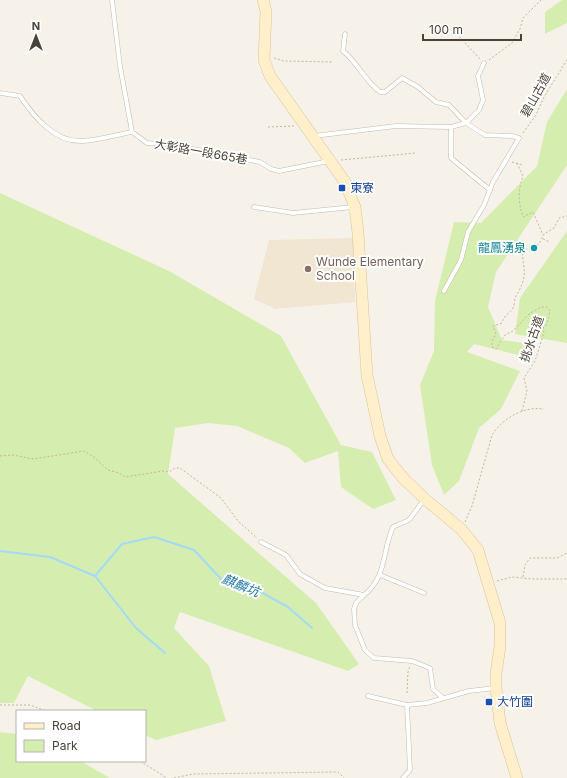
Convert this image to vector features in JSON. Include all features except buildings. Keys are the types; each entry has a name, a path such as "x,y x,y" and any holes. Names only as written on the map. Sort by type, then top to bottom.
{"main road":[{"path":"263,0 266,11 264,57 270,76 314,136 345,182 355,207 367,375 380,436 388,459 395,469 425,499 461,529 478,550 489,583 500,623 500,646 496,674 500,723 517,778"}],"lane":[{"path":"0,93 20,96 38,122 65,138 82,141 132,132 120,66 112,0"},
{"path":"345,34 343,51 352,58 373,86 380,92 385,92 402,78 418,87 436,102 449,105 466,123 485,135 512,136 519,138 468,232 461,260 444,291"},
{"path":"314,136 396,126 451,127 466,123 479,110 483,100 478,76 484,63"},
{"path":"451,127 451,158 490,190"},
{"name":"大彰路一段665巷","path":"132,132 147,143 172,145 260,162 271,169 279,171 331,161"},
{"path":"254,207 293,213 355,207"},
{"path":"425,499 409,520 393,527 388,537 380,575 373,588 364,595 354,608 355,624 365,650 374,658 412,661 430,668 433,689 443,698"},
{"path":"262,542 286,555 300,574 325,588 364,595"},
{"path":"380,575 424,593"},
{"path":"368,696 407,705 426,703 468,691 496,688"},
{"path":"403,778 410,770 407,705"}],"path":[{"path":"454,31 484,63 512,43 520,29 523,18 541,0"},
{"path":"264,57 284,61 333,62"},
{"name":"碧山古道","path":"519,138 536,115 544,97 567,60"},
{"path":"268,126 306,126"},
{"path":"331,161 416,153"},
{"path":"506,160 523,165"},
{"path":"517,163 523,176 519,190 519,205 523,217 533,212 544,235"},
{"name":"挑水古道","path":"522,411 527,391 524,378 535,361 544,333 543,328 547,324 550,311 547,307 541,307 529,314 513,331 505,335 496,349 492,347 492,341 496,334 493,326 502,323 504,317 514,308 515,297 519,293 520,286 524,279 525,265 522,251 539,244 544,235 554,228 559,218 567,216"},
{"path":"542,238 550,242"},
{"path":"461,529 472,506 492,435 498,426 522,411 535,408 544,408"},
{"path":"0,456 13,455 33,459 84,451 94,457 108,470 119,472 125,476 163,471 170,472 175,468 180,468 221,498 238,521 262,542"},
{"path":"523,578 524,565 530,558 557,558 567,553"},
{"path":"489,583 512,577 567,580"},
{"path":"407,693 408,672 412,661"},
{"path":"0,705 30,705 43,710"},
{"path":"142,762 167,778"},
{"path":"174,778 193,774 338,772 344,778"}],"shaded area":[{"name":"Wunde Elementary School","path":"353,238 355,302 275,309 254,299 269,240"}],"green space":[{"path":"562,0 567,0 567,23 545,34 545,12"},
{"path":"567,89 567,165 496,272 488,307 502,340 530,344 530,358 474,344 467,352 520,371 501,409 479,428 459,481 444,495 432,465 420,385 434,351 435,301 454,222 481,223 537,166 547,122"},
{"path":"0,193 169,271 281,336 341,445 372,452 396,500 373,509 341,487 338,451 305,463 289,448 237,426 208,423 175,428 168,474 316,603 359,664 348,671 180,612 174,628 209,666 226,721 156,740 146,735 146,710 95,710 28,676 14,703 0,703"},
{"path":"567,231 567,343 515,334 520,298"},
{"path":"0,732 16,734 16,762 82,762 110,778 0,778"}],"waterway":[{"name":"麒麟坑","path":"0,551 50,557 95,576 122,544 154,537 194,550 222,580 257,590 288,607 312,628"},
{"path":"95,576 136,628 165,653"}],"place":[{"name":"東寮","path":"342,188"},
{"name":"龍鳳湧泉","path":"534,248"},
{"name":"Wunde Elementary School","path":"308,269"},
{"name":"大竹圍","path":"489,702"}]}
